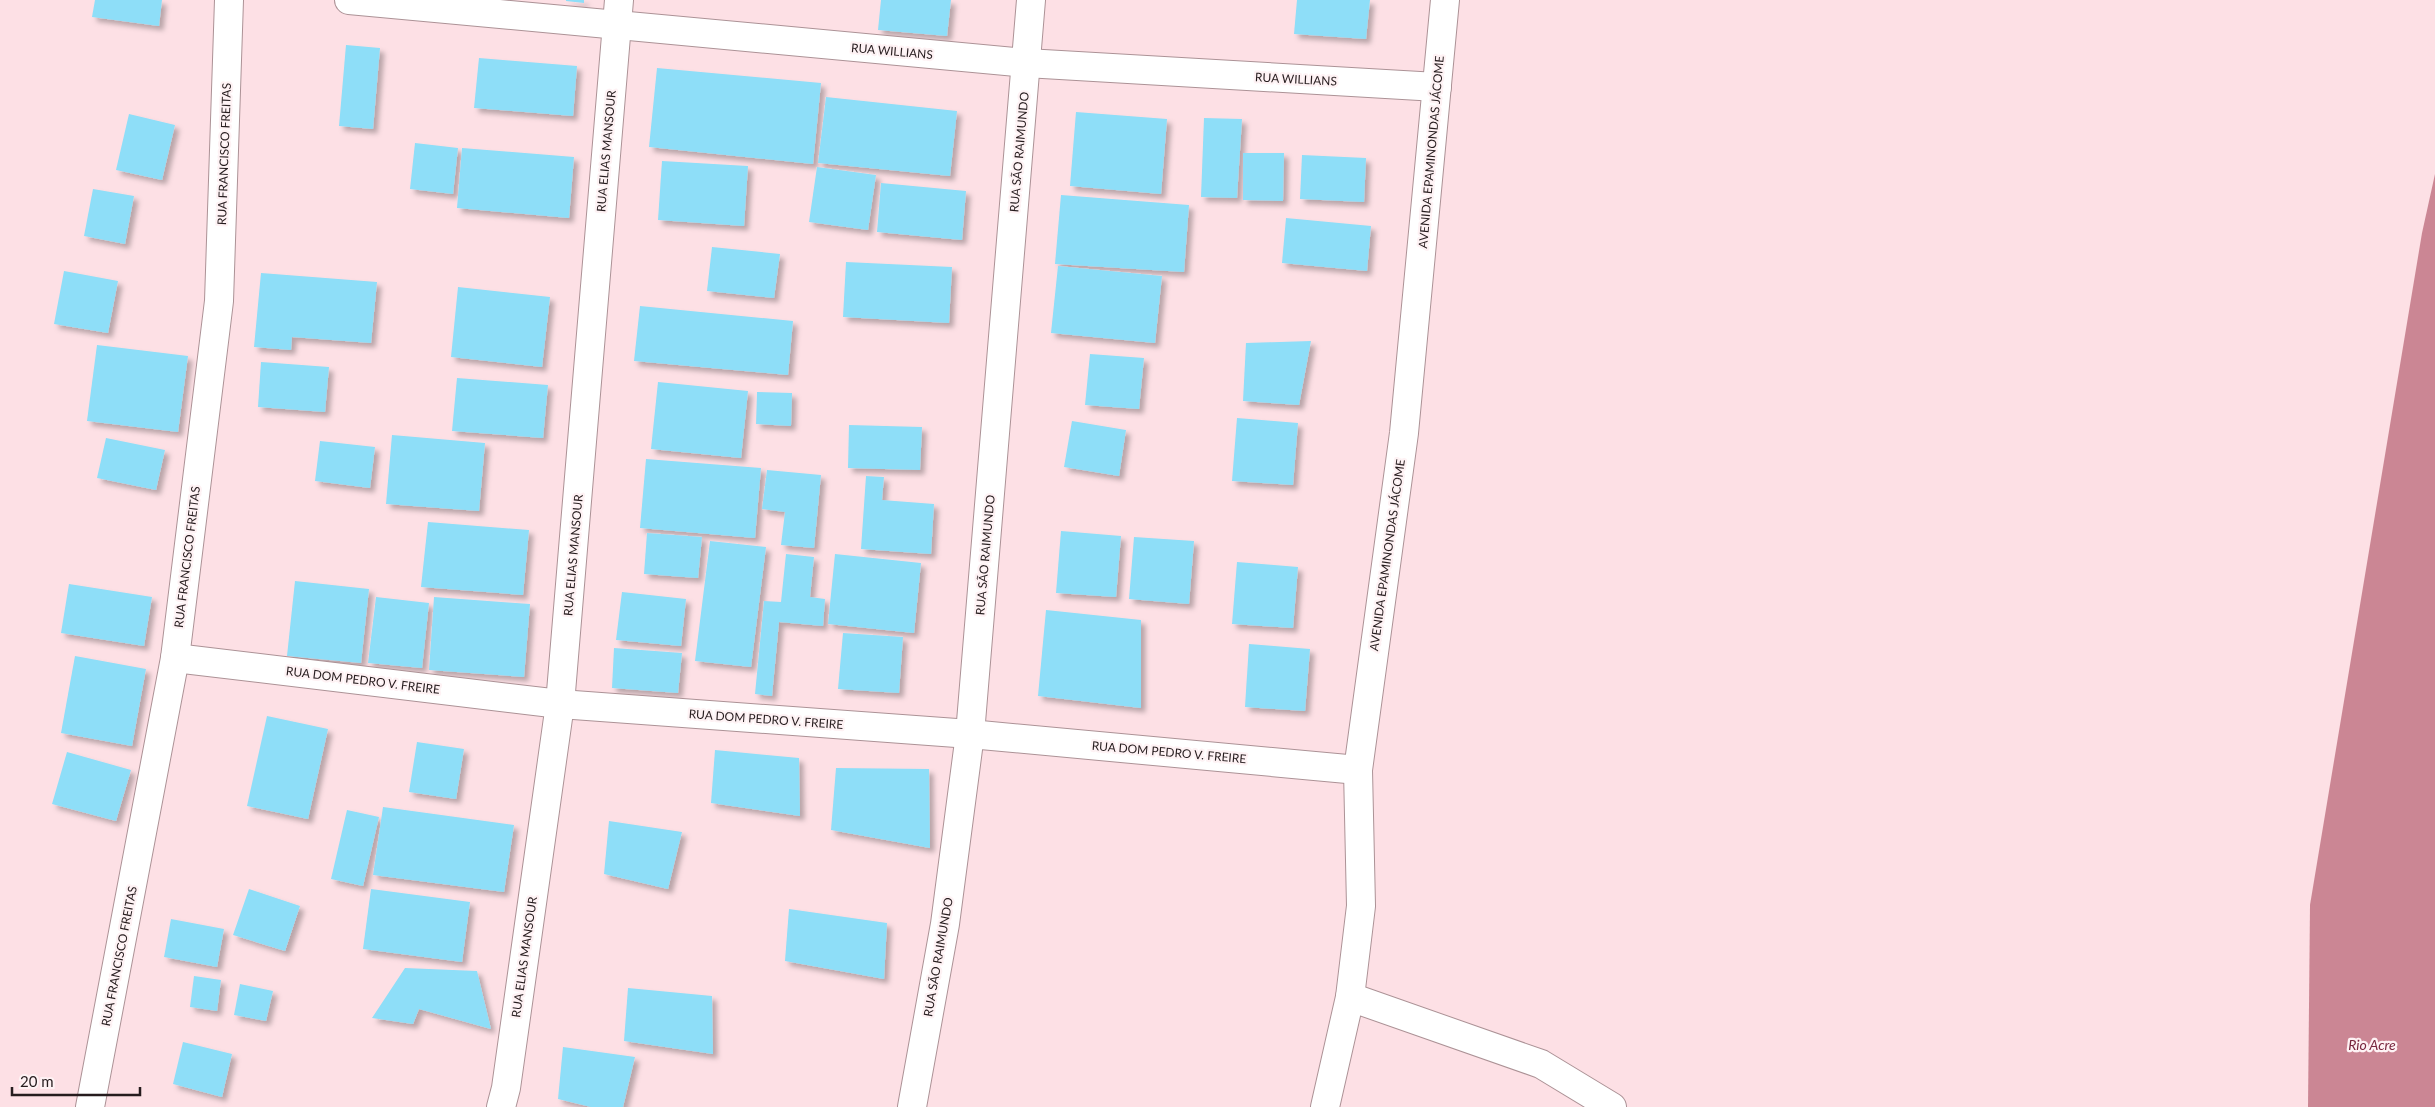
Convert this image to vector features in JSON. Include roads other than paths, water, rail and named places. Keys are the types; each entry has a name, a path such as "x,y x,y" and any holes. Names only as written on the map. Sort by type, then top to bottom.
{"street":[{"name":"RUA FRANCISCO FREITAS","path":"90,1107 174,658 219,300 229,0"},
{"name":"RUA WILLIANS","path":"350,0 617,13 1026,63 1437,87"},
{"name":"RUA SÃO RAIMUNDO","path":"912,1107 945,924 970,734 1031,0"},
{"name":"AVENIDA EPAMINONDAS JÁCOME","path":"1325,1107 1350,997 1361,906 1358,770 1404,433 1445,0"},
{"name":"RUA ELIAS MANSOUR","path":"501,1107 506,1088 560,704 617,13"},
{"name":"RUA DOM PEDRO V. FREIRE","path":"174,658 560,704 970,734 1358,770"},
{"path":"1350,997 1541,1064 1612,1107"}],"water":[{"name":"Rio Acre","path":"2435,174 2435,1107 2308,1107 2310,905 2422,233"}]}
